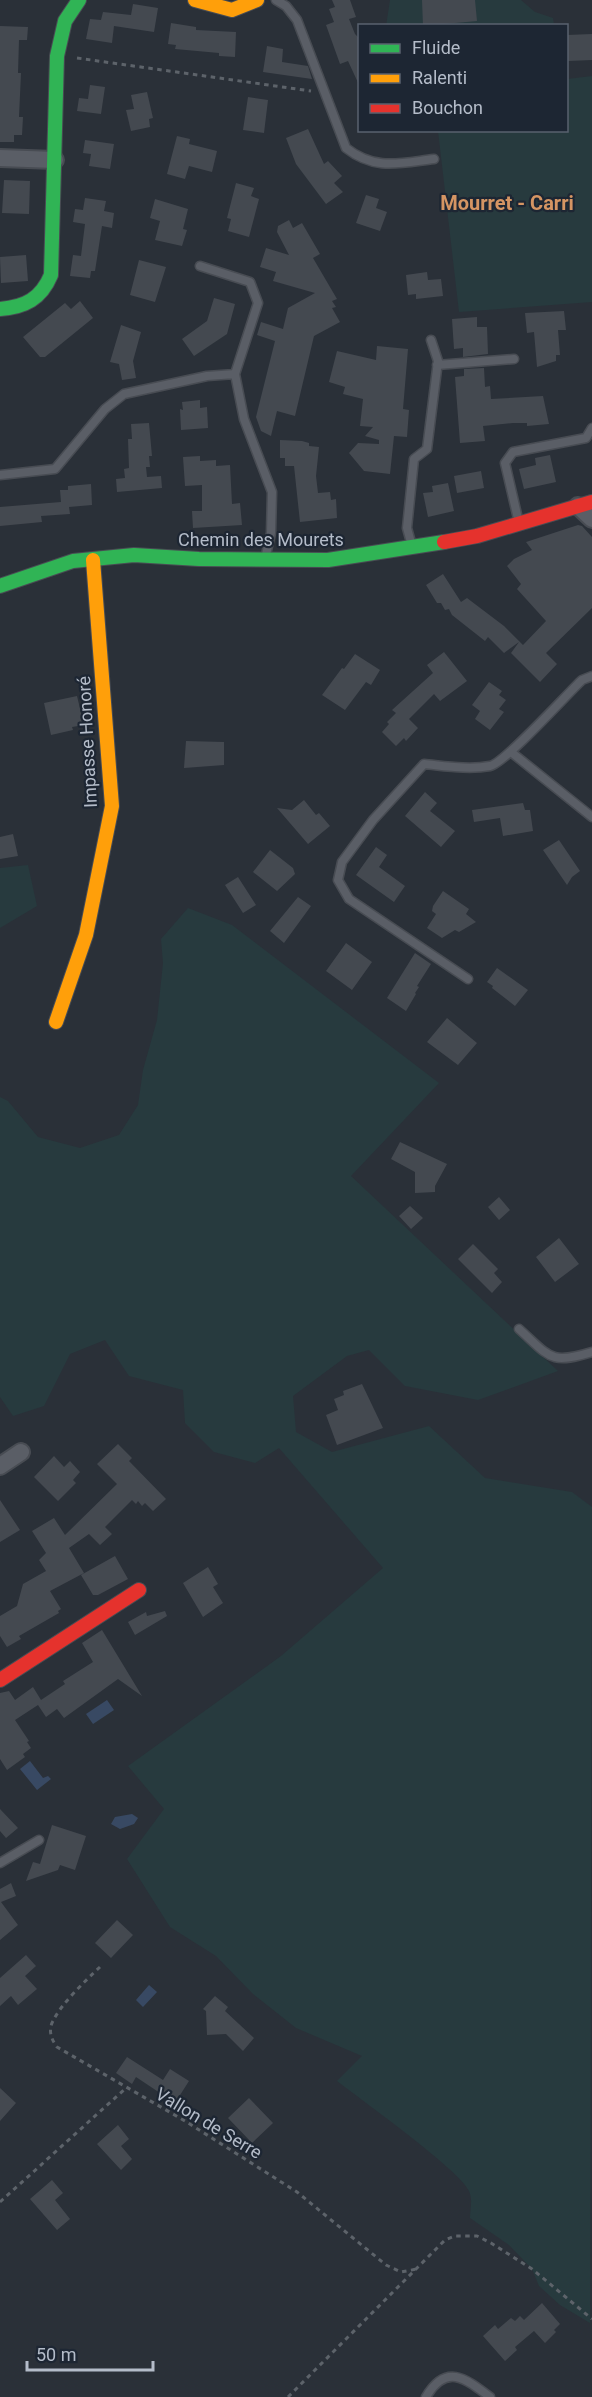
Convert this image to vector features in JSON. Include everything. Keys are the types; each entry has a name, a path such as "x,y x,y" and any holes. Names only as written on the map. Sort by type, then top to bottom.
{"street":[{"path":"0,309 17,308 40,297 51,275 57,56 66,21 79,0"},
{"path":"195,0 232,10 257,0"},
{"path":"0,158 55,160"},
{"path":"585,504 592,519"},
{"name":"Chemin des Mourets","path":"0,586 73,561 134,555 328,560 413,549 477,536 585,504"},
{"name":"Impasse Honoré","path":"56,1022 86,934 112,806 93,560"},
{"path":"0,1466 21,1452"},
{"path":"0,1680 139,1590"}],"lane":[{"path":"276,0 286,6 297,20 346,148 360,159 387,164 434,159"},
{"path":"200,266 250,282 258,303 235,374 244,419 272,492 271,533 265,560"},
{"path":"413,549 407,528 414,459 427,450 437,365 431,340"},
{"path":"437,365 514,359"},
{"path":"0,475 55,469 105,409 124,394 207,376 235,374"},
{"path":"519,524 506,463 513,452 586,438 592,428"},
{"path":"468,979 349,899 338,880 342,862 366,828 424,764 471,768 492,766 511,752 582,680 592,676"},
{"path":"511,752 592,817"},
{"path":"519,1329 547,1354 561,1360 592,1352"},
{"path":"0,1863 39,1840"},
{"path":"426,2397 434,2384 445,2376 456,2377 490,2397"}],"path":[{"path":"57,56 325,93"},
{"name":"Vallon de Serre","path":"100,1967 85,1981 52,2022 50,2033 57,2047 184,2121 297,2192 386,2265 401,2272 417,2269"},
{"path":"0,2202 126,2088"},
{"path":"288,2397 445,2240 455,2236 477,2236 532,2269 592,2319"}],"green space":[{"path":"390,0 521,0 535,12 553,18 554,24 386,24"},
{"path":"592,76 592,302 459,312 438,132 568,132 568,79"},
{"path":"28,865 37,906 0,928 0,868"},
{"path":"188,908 232,925 439,1083 351,1176 558,1371 478,1400 405,1386 369,1350 347,1356 293,1396 296,1432 332,1452 429,1426 485,1478 572,1492 592,1507 590,2323 560,2305 539,2286 532,2269 509,2245 470,2218 470,2194 462,2181 409,2135 337,2081 362,2056 296,2028 253,1994 216,1956 170,1927 127,1859 164,1809 128,1766 281,1656 383,1568 279,1448 255,1463 214,1452 185,1423 183,1390 129,1376 105,1340 70,1354 44,1406 13,1416 0,1397 0,1097 8,1101 38,1137 80,1148 119,1135 138,1105 143,1070 157,1020 163,963 161,939"}],"water":[{"path":"107,1700 114,1710 93,1724 86,1714"},
{"path":"30,1761 43,1778 48,1776 51,1779 37,1790 20,1769"},
{"path":"132,1814 138,1818 134,1824 120,1829 111,1824 115,1817"},
{"path":"149,1985 157,1992 143,2007 136,2000"}],"building":[{"path":"332,0 350,0 356,17 349,19 358,37 358,83 348,61 340,64 326,25 334,22 329,9 335,7"},
{"path":"422,0 475,0 477,21 423,24"},
{"path":"133,4 158,8 154,32 114,26 112,43 86,39 90,19 101,20 103,12 131,15"},
{"path":"171,23 196,27 196,30 236,32 235,57 219,56 219,53 175,49 176,45 168,44"},
{"path":"0,26 28,27 27,40 19,40 18,73 21,73 19,117 23,117 22,135 14,135 14,142 0,142"},
{"path":"592,34 592,60 568,61 568,35"},
{"path":"267,46 283,49 282,62 308,66 312,79 263,72"},
{"path":"90,85 105,87 101,114 77,111 79,98 88,99"},
{"path":"147,92 153,118 149,119 150,127 131,131 126,110 134,109 131,95"},
{"path":"248,97 268,100 264,133 243,130"},
{"path":"308,129 324,164 328,161 342,176 334,183 343,192 326,204 296,164 286,138"},
{"path":"177,136 190,139 189,144 217,151 212,172 189,166 185,179 167,174"},
{"path":"85,140 114,144 110,169 89,166 91,154 83,153"},
{"path":"4,180 30,181 29,214 2,213"},
{"path":"236,183 254,188 251,196 259,199 249,237 228,231 231,219 227,218"},
{"path":"366,195 379,199 376,208 387,212 380,231 356,223"},
{"path":"85,198 106,201 104,211 114,213 112,228 102,226 95,271 91,271 90,278 70,276 73,255 81,256 85,224 73,222 75,209 83,210"},
{"path":"155,199 188,209 183,229 187,230 182,246 155,240 160,221 150,218"},
{"path":"289,220 293,228 302,223 320,254 313,258 337,299 332,301 336,307 332,308 340,322 314,336 295,416 277,411 271,436 261,431 256,417 275,341 257,335 261,322 283,329 288,308 315,293 273,281 276,272 260,267 266,248 289,255 277,232 278,226"},
{"path":"26,255 28,281 1,283 0,257"},
{"path":"139,260 166,267 155,302 130,295"},
{"path":"427,272 428,280 441,279 443,296 416,299 416,294 408,295 406,275"},
{"path":"214,298 235,304 227,334 194,356 182,339 207,321"},
{"path":"80,301 93,318 45,357 40,357 23,337 65,303 71,309"},
{"path":"564,311 566,330 558,330 560,355 556,355 556,361 537,367 534,332 527,333 525,313"},
{"path":"477,317 477,327 487,327 488,354 463,357 463,348 454,349 452,319"},
{"path":"121,325 141,332 133,361 136,378 122,380 119,364 110,362"},
{"path":"377,346 408,349 403,409 409,410 407,437 394,436 390,474 364,471 349,453 358,443 379,444 379,440 365,436 373,427 360,426 363,399 343,394 345,387 329,382 337,351 376,360"},
{"path":"484,368 485,387 490,386 491,399 543,396 549,424 527,426 527,423 513,423 483,426 485,441 460,443 455,377 464,376 464,369"},
{"path":"200,400 200,408 207,407 208,428 181,430 182,402"},
{"path":"149,423 152,456 149,456 150,467 146,467 147,477 161,476 162,488 117,492 116,479 125,478 124,469 129,468 128,439 132,439 131,424"},
{"path":"280,440 302,441 309,443 309,446 319,447 316,476 318,493 330,492 331,500 336,499 337,518 300,522 294,466 285,466 285,458 280,458"},
{"path":"550,455 556,482 524,489 519,469 536,465 535,458"},
{"path":"200,456 200,461 216,460 216,466 230,465 232,504 240,503 242,525 193,528 192,511 202,511 202,485 185,486 183,457"},
{"path":"481,471 484,488 457,493 454,476"},
{"path":"448,483 454,511 428,517 423,493 433,492 432,486"},
{"path":"91,484 92,505 69,507 70,514 41,516 42,522 0,526 0,507 61,502 60,490 68,490 68,486"},
{"path":"578,525 582,526 592,537 592,608 546,653 557,664 540,682 511,653 519,642 504,653 488,637 485,641 452,615 449,609 445,610 441,603 437,603 426,585 443,574 461,602 467,598 504,626 523,645 546,621 517,589 521,584 507,566 514,559 532,550 526,542"},
{"path":"444,652 467,681 440,701 434,694 409,719 418,728 406,741 404,738 396,746 382,732 389,724 387,722 396,713 392,710 433,673 427,665"},
{"path":"355,654 380,670 371,685 366,682 345,710 322,695"},
{"path":"489,682 502,691 499,695 506,700 499,709 504,712 490,730 475,719 480,711 472,705"},
{"path":"77,696 84,725 51,735 44,703"},
{"path":"186,741 224,742 224,765 184,768"},
{"path":"425,792 437,803 430,811 455,831 441,847 405,816"},
{"path":"304,800 316,815 319,813 330,826 308,844 277,808 292,810"},
{"path":"523,803 525,810 530,810 533,831 503,836 500,818 474,822 472,810"},
{"path":"13,834 18,856 0,859 0,837"},
{"path":"559,840 580,871 567,885 543,850"},
{"path":"376,847 387,855 379,867 405,886 394,902 356,875"},
{"path":"270,850 293,868 295,874 277,891 253,872"},
{"path":"238,877 256,905 243,913 225,885"},
{"path":"443,891 469,909 466,914 476,922 459,932 455,930 442,938 427,928 436,914 432,911 433,906"},
{"path":"298,897 311,906 284,943 270,931"},
{"path":"346,943 372,962 352,990 326,971"},
{"path":"415,953 431,964 417,986 419,987 416,994 406,1011 387,998"},
{"path":"497,968 528,990 515,1006 487,982"},
{"path":"447,1018 477,1043 458,1065 427,1042"},
{"path":"400,1142 447,1164 435,1186 435,1192 415,1193 415,1172 391,1159"},
{"path":"499,1197 510,1210 499,1220 488,1207"},
{"path":"410,1206 423,1218 411,1229 399,1216"},
{"path":"559,1238 579,1264 555,1282 536,1257"},
{"path":"473,1244 498,1269 494,1273 502,1282 492,1293 458,1259"},
{"path":"362,1384 383,1428 337,1445 326,1415 338,1410 334,1399 344,1395 343,1391"},
{"path":"118,1444 132,1458 129,1461 166,1499 153,1511 145,1503 142,1506 138,1501 136,1504 132,1500 105,1527 112,1534 100,1545 89,1534 69,1548 84,1573 50,1591 61,1609 59,1613 19,1636 21,1639 7,1647 0,1636 0,1616 17,1606 23,1584 46,1571 39,1560 46,1553 32,1531 54,1518 65,1535 117,1484 97,1464"},
{"path":"54,1456 64,1467 70,1461 80,1472 73,1480 76,1483 58,1501 34,1477"},
{"path":"0,1500 20,1530 0,1542"},
{"path":"115,1556 128,1579 98,1595 93,1595 81,1575"},
{"path":"208,1567 218,1584 213,1587 223,1603 203,1617 183,1583"},
{"path":"165,1611 167,1616 135,1635 128,1622 146,1612 147,1616"},
{"path":"102,1630 142,1696 118,1679 64,1718 57,1709 46,1717 38,1705 15,1720 31,1748 23,1754 25,1757 7,1770 0,1759 0,1693 9,1691 15,1700 33,1687 41,1700 65,1684 63,1681 93,1662 82,1643"},
{"path":"0,1809 18,1828 6,1838 0,1831"},
{"path":"52,1825 86,1836 75,1870 60,1865 58,1870 26,1881 33,1862 40,1864"},
{"path":"11,1883 16,1896 1,1902 18,1925 0,1940 0,1889"},
{"path":"117,1920 133,1935 111,1958 95,1943"},
{"path":"26,1955 36,1966 25,1976 37,1989 18,2005 11,1996 0,2006 0,1978"},
{"path":"215,1996 228,2007 225,2011 254,2038 243,2051 226,2034 207,2035 206,2011 203,2009"},
{"path":"127,2057 163,2080 170,2069 189,2081 175,2103 136,2077 132,2084 116,2073"},
{"path":"0,2088 16,2103 0,2121"},
{"path":"249,2098 273,2123 252,2143 228,2118"},
{"path":"118,2125 129,2139 121,2146 132,2159 121,2170 97,2144"},
{"path":"52,2180 63,2193 55,2200 70,2219 57,2230 30,2199"},
{"path":"542,2303 560,2324 554,2330 556,2332 545,2343 534,2331 515,2347 517,2350 505,2361 483,2336 495,2325 498,2329 511,2318 515,2321 520,2316 524,2320"}],"traffic: fast":[{"path":"0,309 24,304 31,300 42,290 51,275 57,56 65,21 79,0"},
{"path":"0,586 73,561 134,555 199,559 328,560 444,542"}],"traffic: slow":[{"path":"195,0 232,10 257,0"},
{"path":"56,1022 86,935 112,806 93,560"}],"traffic: jam":[{"path":"444,542 477,536 592,502"},
{"path":"0,1680 139,1590"}],"district":[{"name":"Mourret - Carri","path":"507,203"}]}
